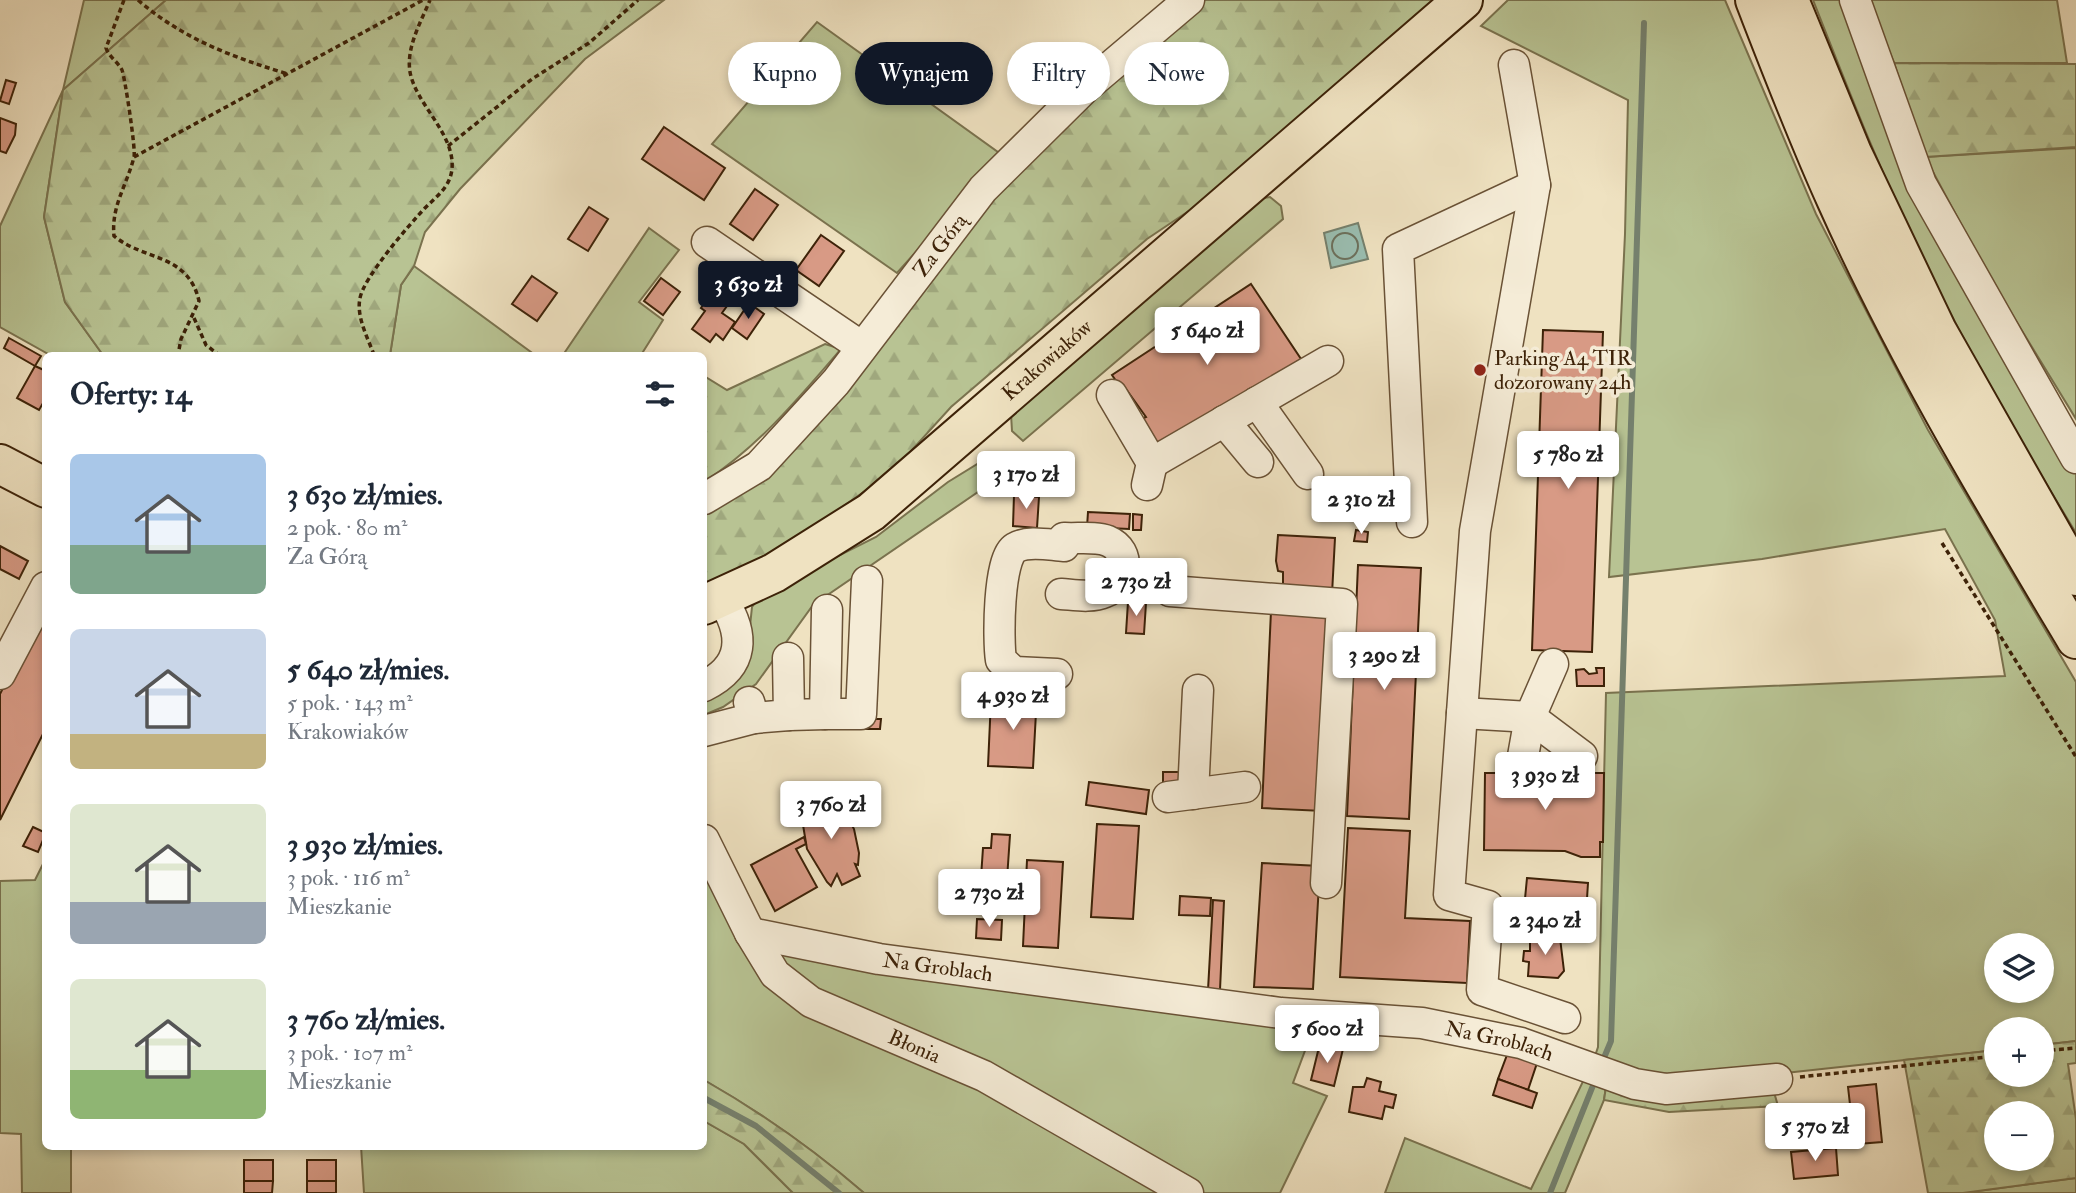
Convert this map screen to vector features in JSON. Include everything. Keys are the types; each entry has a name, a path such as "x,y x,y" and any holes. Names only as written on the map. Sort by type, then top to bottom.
{"main road":[{"name":"Krakowiaków","path":"713,602 816,549 891,496 1463,0"},
{"path":"1755,0 1819,159 1866,262 1950,423 2076,639"},
{"path":"1789,0 1852,153 1931,320 1984,418 2076,576"},
{"path":"0,464 42,486"}],"street":[{"name":"Za Górą","path":"707,497 759,466 836,382 983,189 1085,88 1189,0"},
{"path":"1855,0 1922,184 2076,458"},
{"path":"1514,65 1535,185 1475,531 1449,895 1488,906 1482,990 1566,1018"},
{"path":"1412,522 1398,249 1535,185"},
{"path":"708,242 862,347"},
{"path":"1112,395 1149,474 1224,421 1328,361"},
{"path":"1257,402 1308,474"},
{"path":"1224,421 1258,462"},
{"path":"1057,674 1014,673 1001,660 1003,566 1011,551 1019,546 1109,541 1117,547 1124,566 1122,576 1108,591 1086,596 1061,594"},
{"path":"707,730 752,710 789,715 871,715 867,581"},
{"path":"1170,591 1342,604 1326,884"},
{"path":"0,674 42,595"},
{"path":"707,684 730,667 736,654 735,619 713,602"},
{"path":"825,714 827,610"},
{"path":"788,658 789,715"},
{"path":"1522,762 1530,717 1553,664"},
{"path":"1198,690 1181,795 1245,787"},
{"path":"1462,713 1530,717 1582,755"},
{"name":"Błonia","path":"707,846 750,933 775,974 811,1002 984,1076 1188,1193"},
{"name":"Na Groblach","path":"750,933 879,959 1267,1012 1422,1023 1521,1042 1635,1084 1666,1089 1777,1079"}],"path":[{"path":"124,0 106,48 122,71 134,138 134,157 120,190 113,225 114,236 122,243 166,261 186,275 196,287 200,301 181,339 179,352"},
{"path":"138,0 167,24 216,51 289,75"},
{"path":"134,157 424,0"},
{"path":"373,352 360,315 360,298 370,276 407,227 447,187 452,168 448,146 410,72 411,47 430,0"},
{"path":"448,146 532,79 589,43 638,0"},
{"path":"194,317 206,345 215,352"},
{"path":"1942,543 2076,757"},
{"path":"2054,1050 2076,1048"},
{"path":"1777,1079 1984,1057"}],"green space":[{"path":"84,0 166,0 63,90"},
{"path":"166,0 664,0 585,59 460,189 425,232 414,266 401,285 390,352 101,352 65,302 44,217 63,90"},
{"path":"1198,0 1435,0 1223,188 1147,239 951,407 892,472 780,551 707,586 707,505 1000,186 1086,105 1110,105 1110,83 1124,70 1124,105 1229,105 1229,42 1153,42"},
{"path":"1508,0 1725,0 1816,214 1928,430 2076,682 2076,1041 2054,1044 2054,1017 1984,1017 1984,1051 1685,1084 1593,1062 1598,1047 1606,693 2005,676 1995,620 1945,529 1762,559 1609,577 1625,234 1628,100 1481,26"},
{"path":"1813,0 1848,0 1998,338 2076,473 2076,533 1995,396 1921,255 1878,161"},
{"path":"1868,0 2057,0 2067,63 1894,63"},
{"path":"817,22 855,49 855,105 932,105 1002,155 897,273 712,144 746,105 841,105 841,42 800,42"},
{"path":"1894,63 2076,64 2076,147 1925,157"},
{"path":"63,90 44,217 65,302 101,352 45,352 0,327 0,226"},
{"path":"2076,148 2076,419 1991,280 1925,157"},
{"path":"1270,197 1281,206 1283,219 1023,441 1012,431 1011,414 1258,199"},
{"path":"649,228 679,250 639,302 663,320 643,352 565,352"},
{"path":"414,266 531,352 390,352 401,285"},
{"path":"825,344 841,349 760,437 707,480 707,378 727,390"},
{"path":"992,455 1043,481 1041,487 994,481 813,605 756,684 723,707 707,714 707,692 747,655 752,607 761,595 876,537 948,482"},
{"path":"42,866 42,1150 71,1150 71,1193 22,1193 21,1134 0,1133 0,881 35,880"},
{"path":"707,874 761,974 979,1086 1164,1193 864,1193 826,1161 746,1105 707,1082"},
{"path":"769,945 1316,1021 1293,1083 1327,1096 1280,1193 1199,1193 821,996 783,965"},
{"path":"2076,1041 2076,1063 2068,1064 2076,1119 2076,1178 1963,1193 1928,1193 1904,1060 1984,1051 1984,1087 2054,1087 2054,1044"},
{"path":"1588,1071 1607,1080 1604,1100 1565,1193 1385,1193 1405,1138 1531,1189"},
{"path":"1607,1080 1772,1085 1778,1106 1669,1112 1604,1100"},
{"path":"707,1082 787,1132 864,1193 793,1193 744,1144 707,1123"},
{"path":"707,1123 744,1144 793,1193 364,1193 361,1150 707,1150"},
{"path":"2076,1178 2076,1193 1963,1193"}],"water":[{"path":"1358,223 1368,259 1331,268 1324,233"}],"building":[{"path":"6,80 16,83 9,104 0,101"},
{"path":"0,118 16,124 15,135 6,153 0,151"},
{"path":"664,127 725,168 704,200 642,159"},
{"path":"755,189 778,205 753,240 730,224"},
{"path":"589,207 608,219 588,251 568,239"},
{"path":"821,235 844,251 819,286 796,270"},
{"path":"532,276 557,293 537,321 512,304"},
{"path":"661,278 680,292 663,315 644,301"},
{"path":"1251,284 1301,359 1162,450 1141,419 1146,417 1112,375"},
{"path":"711,294 727,306 722,313 735,322 723,340 716,334 710,342 692,329 705,311 701,308"},
{"path":"749,303 764,314 747,339 732,328"},
{"path":"1543,330 1603,332 1592,652 1532,650"},
{"path":"9,338 41,356 35,366 4,348"},
{"path":"35,366 42,369 42,405 39,410 17,398"},
{"path":"1014,495 1039,497 1037,528 1013,526"},
{"path":"1088,512 1130,514 1129,529 1087,527"},
{"path":"1133,514 1142,515 1141,530 1133,530"},
{"path":"1356,530 1368,532 1367,542 1354,541"},
{"path":"1278,535 1335,538 1332,594 1283,591 1283,572 1278,571 1276,561"},
{"path":"0,546 28,561 19,579 0,569"},
{"path":"1358,565 1421,568 1409,819 1347,816"},
{"path":"1128,602 1146,603 1144,634 1126,633"},
{"path":"42,611 42,736 0,820 0,694"},
{"path":"1271,611 1332,613 1323,811 1262,808"},
{"path":"1596,668 1604,668 1604,686 1577,686 1576,670 1584,669 1589,674 1597,673"},
{"path":"1021,693 1037,694 1033,768 988,766 991,699 1021,702"},
{"path":"862,719 881,719 880,729 862,729"},
{"path":"1163,772 1182,772 1180,785 1163,785"},
{"path":"1485,773 1604,773 1603,842 1600,842 1600,857 1581,857 1565,851 1484,850"},
{"path":"1089,782 1149,790 1146,814 1086,805"},
{"path":"819,795 826,808 839,801 854,829 859,853 858,865 855,864 860,876 842,885 837,874 831,886 827,882 807,849 803,825 806,813 801,804"},
{"path":"1097,824 1139,826 1133,919 1091,917"},
{"path":"33,827 42,831 42,842 38,852 23,846"},
{"path":"1348,828 1410,831 1405,918 1470,921 1467,983 1340,977"},
{"path":"992,834 1010,835 1005,909 979,907 983,848 991,848"},
{"path":"804,837 806,844 796,849 817,887 775,911 751,865"},
{"path":"1027,860 1063,862 1058,948 1023,946"},
{"path":"1262,863 1320,866 1313,989 1254,987"},
{"path":"1527,878 1588,883 1586,914 1524,909"},
{"path":"1180,896 1211,898 1210,916 1179,915"},
{"path":"1213,900 1224,901 1220,990 1208,990"},
{"path":"977,919 1002,920 1001,940 976,938"},
{"path":"1530,936 1560,938 1564,971 1558,978 1528,976 1529,962 1523,961 1524,951 1530,951"},
{"path":"1321,1035 1345,1040 1343,1049 1320,1043"},
{"path":"1320,1043 1343,1049 1334,1086 1311,1080"},
{"path":"1510,1047 1539,1057 1528,1090 1498,1079"},
{"path":"1367,1078 1381,1082 1379,1091 1396,1095 1393,1108 1385,1106 1382,1119 1349,1112 1353,1087 1364,1087"},
{"path":"1498,1079 1537,1093 1532,1108 1493,1095"},
{"path":"1876,1084 1882,1142 1845,1145 1842,1123 1852,1122 1848,1087"},
{"path":"1836,1148 1838,1175 1794,1179 1791,1152"},
{"path":"244,1160 273,1160 273,1181 244,1181"},
{"path":"307,1160 336,1160 336,1181 307,1181"},
{"path":"244,1181 273,1181 272,1193 244,1193"},
{"path":"307,1181 336,1181 336,1193 307,1193"}],"waterway":[{"path":"1601,1065 1611,1041 1644,23"},
{"path":"1550,1193 1596,1078"},
{"path":"707,1100 756,1126 839,1193"}],"place":[{"name":"Parking A4 TIR dozorowany 24h","path":"1480,370"}]}
